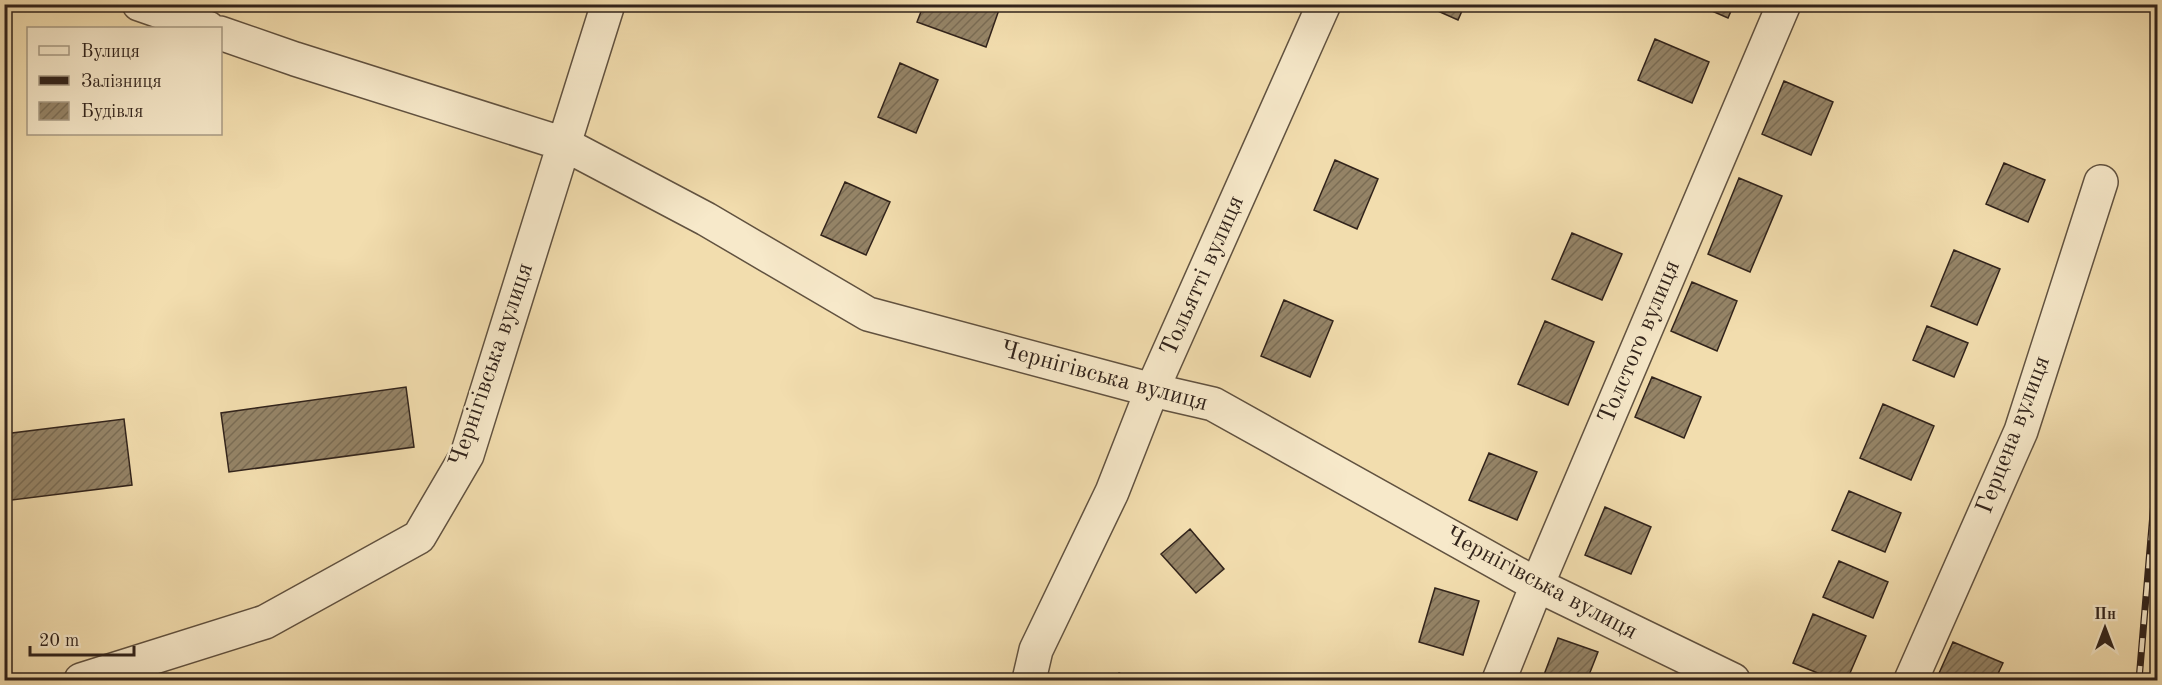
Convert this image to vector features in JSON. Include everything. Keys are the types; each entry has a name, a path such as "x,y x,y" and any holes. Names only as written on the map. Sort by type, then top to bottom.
{"street":[{"path":"139,4 205,27"},
{"name":"Чернігівська вулиця","path":"81,681 265,622 419,537 467,455 608,4"},
{"name":"Тольятті вулиця","path":"1029,681 1036,650 1112,492 1152,390 1324,4"},
{"name":"Толстого вулиця","path":"1499,681 1537,585 1784,4"},
{"name":"Чернігівська вулиця","path":"222,34 564,144 706,219 868,314 1152,390 1213,404 1537,585 1733,681"},
{"name":"Герцена вулиця","path":"1911,681 2021,431 2101,182"}],"building":[{"path":"924,4 1001,4 986,47 917,22"},
{"path":"1422,4 1465,4 1458,20"},
{"path":"1696,4 1734,4 1728,18"},
{"path":"1655,39 1709,62 1692,103 1638,80"},
{"path":"900,63 938,80 916,133 878,117"},
{"path":"1784,81 1833,102 1811,155 1762,134"},
{"path":"1335,160 1378,179 1357,229 1314,210"},
{"path":"2004,163 2045,180 2028,222 1986,204"},
{"path":"1739,178 1782,196 1750,272 1708,254"},
{"path":"845,182 890,202 866,255 821,235"},
{"path":"1572,233 1622,254 1602,300 1552,279"},
{"path":"1954,250 2000,269 1977,325 1931,306"},
{"path":"1692,282 1737,301 1717,351 1671,331"},
{"path":"1284,300 1333,321 1310,377 1261,356"},
{"path":"1545,321 1594,342 1568,405 1518,384"},
{"path":"1927,326 1968,343 1954,377 1913,360"},
{"path":"1652,377 1701,397 1684,438 1635,417"},
{"path":"406,387 414,447 229,472 221,413"},
{"path":"1883,404 1934,426 1911,480 1860,458"},
{"path":"124,419 132,485 4,501 4,434"},
{"path":"1489,453 1537,472 1517,520 1469,500"},
{"path":"1849,491 1901,513 1885,552 1832,530"},
{"path":"1605,507 1651,527 1631,574 1585,555"},
{"path":"1190,529 1224,569 1196,593 1161,554"},
{"path":"1839,561 1888,582 1873,618 1823,597"},
{"path":"1435,588 1479,601 1463,655 1419,642"},
{"path":"1813,614 1866,636 1847,680 1835,680 1793,663"},
{"path":"1558,638 1598,652 1587,680 1542,680"},
{"path":"1953,642 2003,663 1995,680 1936,680"},
{"path":"1119,673 1132,680 1115,680"}],"railway":[{"path":"2139,680 2158,454"}]}
